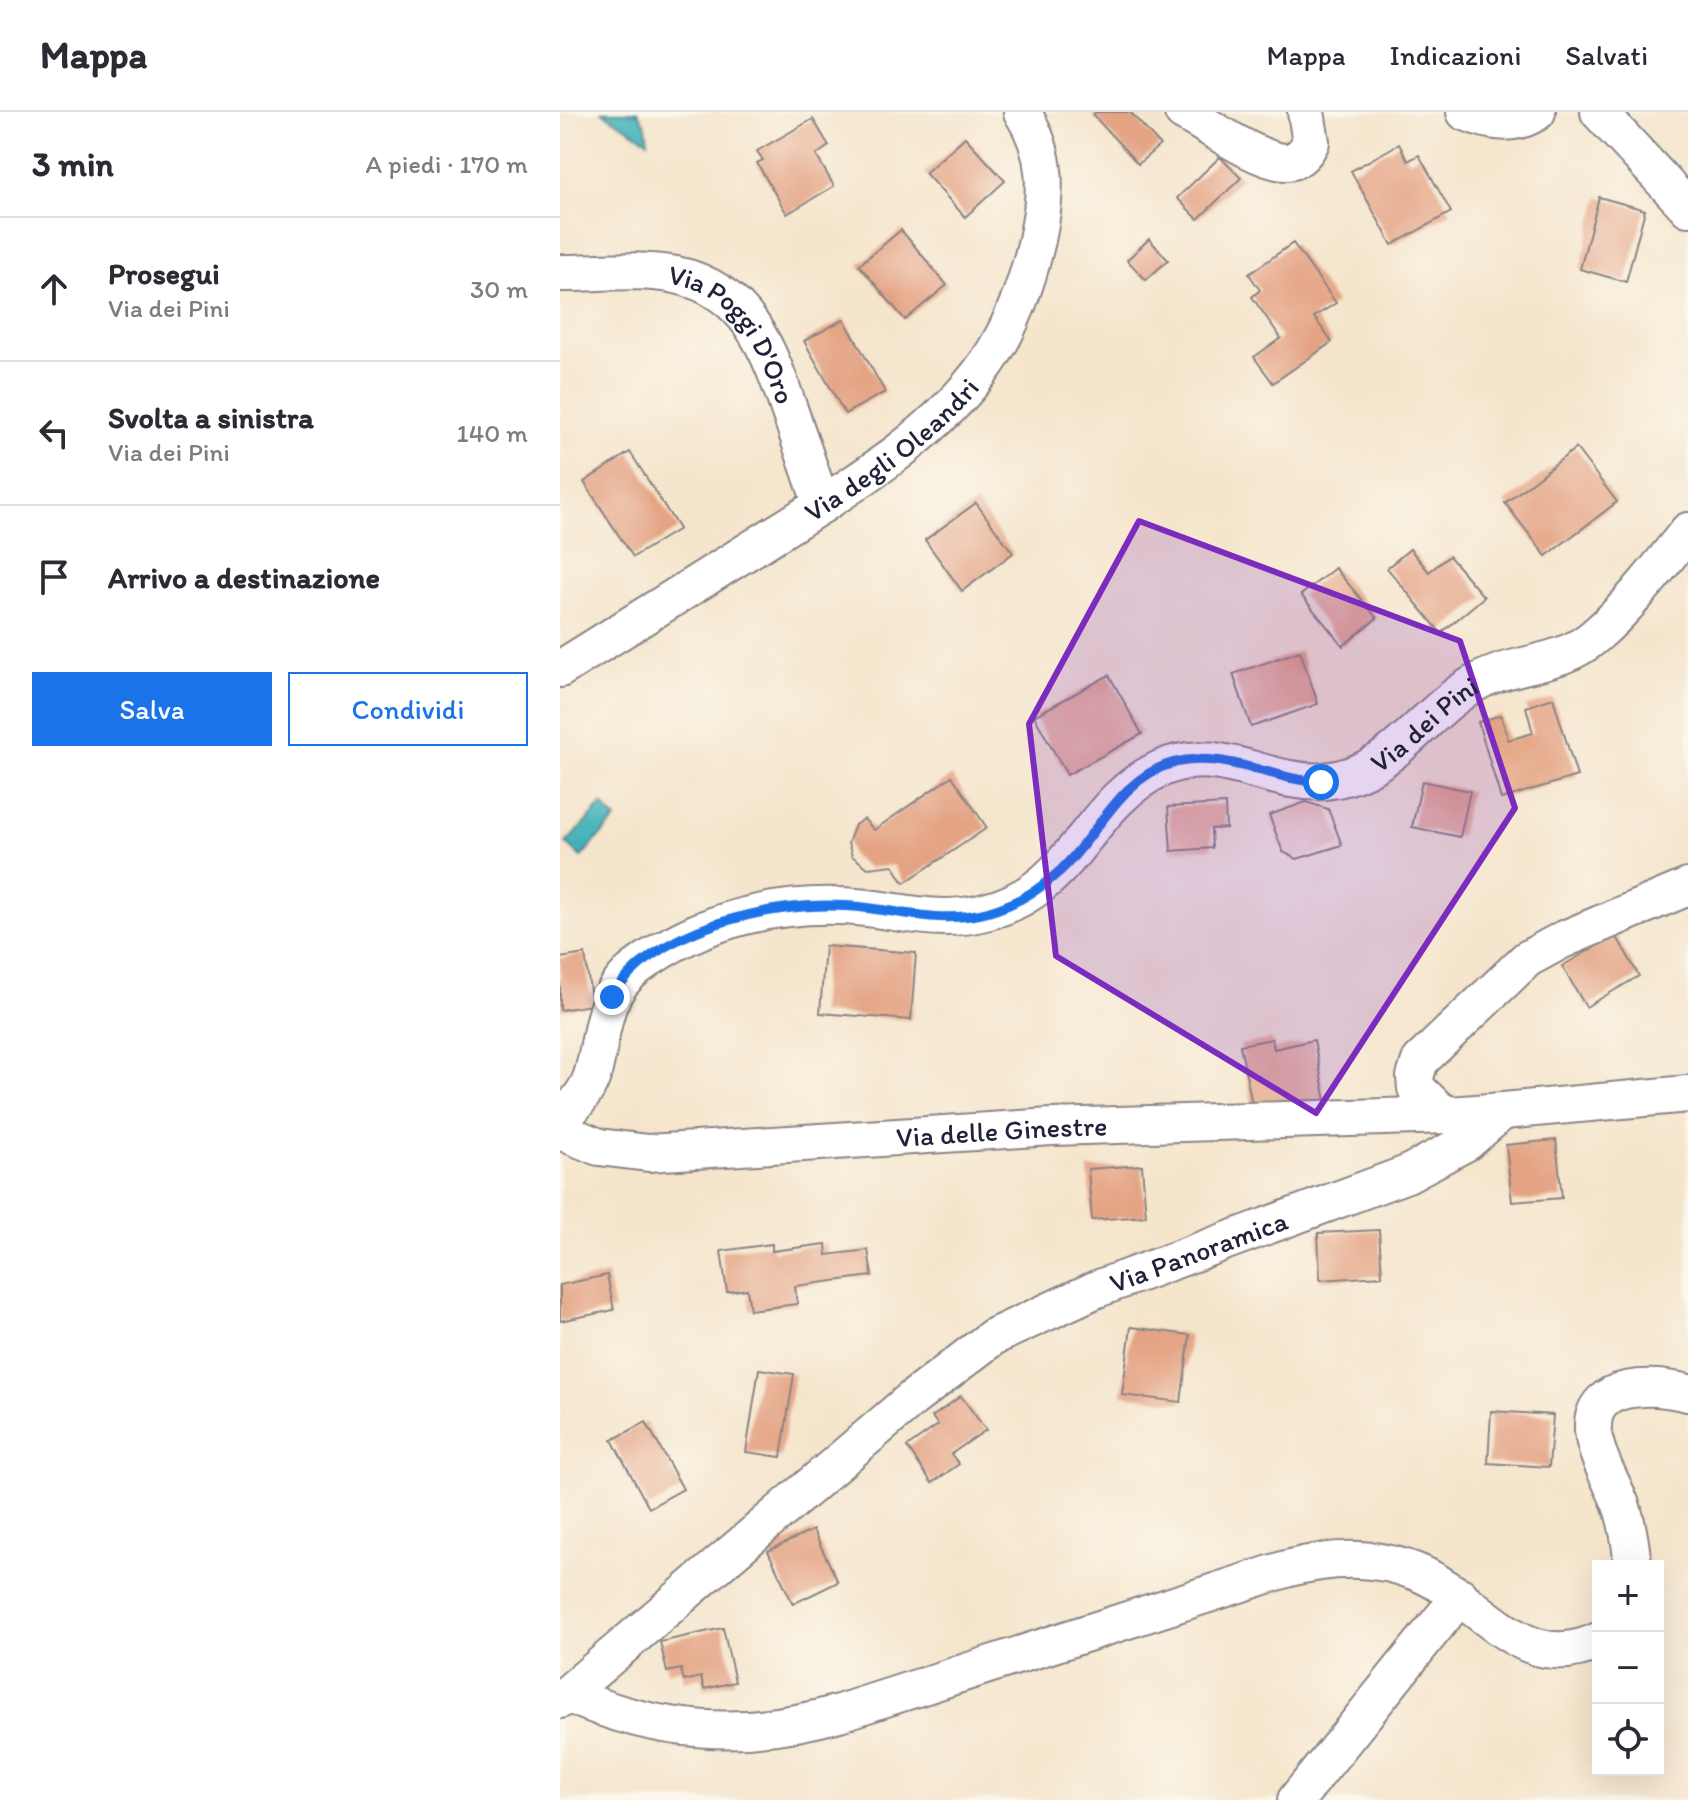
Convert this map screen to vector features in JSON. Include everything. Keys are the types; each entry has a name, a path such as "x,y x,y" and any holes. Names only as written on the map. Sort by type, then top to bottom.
{"street":[{"name":"Via degli Oleandri","path":"560,669 822,505 887,459 937,417 972,381 1001,340 1027,280 1046,198 1041,155 1022,112"},
{"path":"1183,112 1255,152 1286,162 1297,160 1311,142 1306,112"},
{"path":"1465,112 1507,122 1537,112"},
{"path":"1599,112 1688,208"},
{"name":"Via Poggi D'Oro","path":"560,273 644,272 676,275 701,283 730,300 753,324 770,356 822,505"},
{"name":"Via dei Pini","path":"560,1121 585,1091 605,1010 619,986 636,968 692,934 747,915 800,908 844,906 945,918 1001,907 1033,893 1062,869 1096,824 1133,786 1170,764 1216,760 1309,781 1353,776 1393,753 1451,699 1477,682 1511,668 1565,656 1586,643 1611,621 1688,531"},
{"path":"1688,887 1552,945 1503,979 1417,1068 1416,1088 1449,1115 1688,1094"},
{"name":"Via Panoramica","path":"563,1697 912,1399 993,1337 1097,1289 1419,1168 1467,1142 1503,1111"},
{"name":"Via delle Ginestre","path":"560,1131 599,1147 648,1153 1011,1129 1449,1115"},
{"path":"1632,1560 1625,1519 1594,1437 1595,1416 1606,1398 1626,1390 1671,1389 1688,1393"},
{"path":"563,1697 645,1720 717,1731 759,1730 839,1713 1100,1626 1319,1561 1353,1559 1418,1573 1460,1596 1527,1646 1557,1652 1592,1643"},
{"path":"1296,1800 1460,1596"}],"highlighted area":[{"path":"1139,521 1460,641 1515,808 1316,1113 1056,956 1029,724"}],"water":[{"path":"602,112 638,112 646,126 648,141"},
{"path":"602,805 616,819 581,857 566,843"}],"building":[{"path":"1096,112 1130,112 1160,145 1138,164 1093,115"},
{"path":"813,119 829,146 816,155 834,186 787,214 757,163 763,160 757,151"},
{"path":"965,137 1005,181 965,217 925,173"},
{"path":"1399,144 1408,161 1419,155 1451,212 1392,245 1351,171"},
{"path":"1220,157 1241,178 1198,219 1177,198"},
{"path":"1599,197 1645,210 1626,282 1580,269"},
{"path":"901,230 947,285 905,320 859,265"},
{"path":"1149,239 1168,260 1146,280 1127,260"},
{"path":"1293,243 1336,303 1314,317 1332,342 1273,383 1254,357 1281,338 1252,297 1260,290 1249,274"},
{"path":"844,319 885,392 845,414 804,341"},
{"path":"1576,448 1617,502 1546,556 1505,503"},
{"path":"630,452 679,529 633,557 584,482"},
{"path":"976,503 1013,553 962,591 925,540"},
{"path":"1410,549 1429,572 1449,556 1484,597 1441,633 1387,568"},
{"path":"1335,568 1377,618 1343,646 1301,595"},
{"path":"1300,651 1318,704 1251,727 1233,674"},
{"path":"1109,675 1142,734 1067,775 1034,716"},
{"path":"1553,698 1577,776 1501,799 1478,722 1501,715 1508,740 1533,733 1526,707"},
{"path":"952,776 987,828 904,883 893,865 868,868 852,856 848,843 855,825 864,819 874,830"},
{"path":"1422,781 1470,791 1460,837 1412,827"},
{"path":"1306,802 1328,809 1342,845 1297,859 1283,852 1269,815"},
{"path":"1225,804 1226,828 1211,829 1212,848 1171,851 1168,807"},
{"path":"1616,935 1639,976 1586,1007 1562,966"},
{"path":"825,946 916,953 911,1020 820,1013"},
{"path":"585,954 592,1005 560,1010 560,958"},
{"path":"1272,1039 1274,1049 1314,1040 1326,1101 1254,1114 1240,1045"},
{"path":"1556,1140 1562,1198 1512,1202 1506,1145"},
{"path":"1142,1165 1146,1216 1092,1220 1088,1169"},
{"path":"1379,1230 1382,1276 1320,1280 1318,1233"},
{"path":"772,1244 772,1251 826,1244 827,1255 868,1250 872,1276 795,1286 797,1304 750,1310 747,1289 727,1292 721,1251"},
{"path":"607,1275 614,1310 560,1321 560,1285"},
{"path":"1131,1327 1190,1335 1181,1402 1122,1395"},
{"path":"759,1369 794,1374 781,1457 746,1452"},
{"path":"961,1396 986,1430 951,1454 959,1464 932,1483 907,1447 938,1425 932,1417"},
{"path":"1491,1411 1553,1415 1549,1467 1488,1463"},
{"path":"646,1422 683,1489 649,1508 612,1440"},
{"path":"813,1530 838,1582 793,1604 768,1551"},
{"path":"723,1628 735,1682 704,1689 701,1677 684,1681 681,1669 667,1672 660,1642"}],"route":[{"path":"612,997 636,968 680,941 733,918 762,912 844,906 923,918 945,918 988,912 1013,902 1033,893 1062,869 1096,824 1133,786 1170,764 1216,760 1283,777 1321,782"}]}
